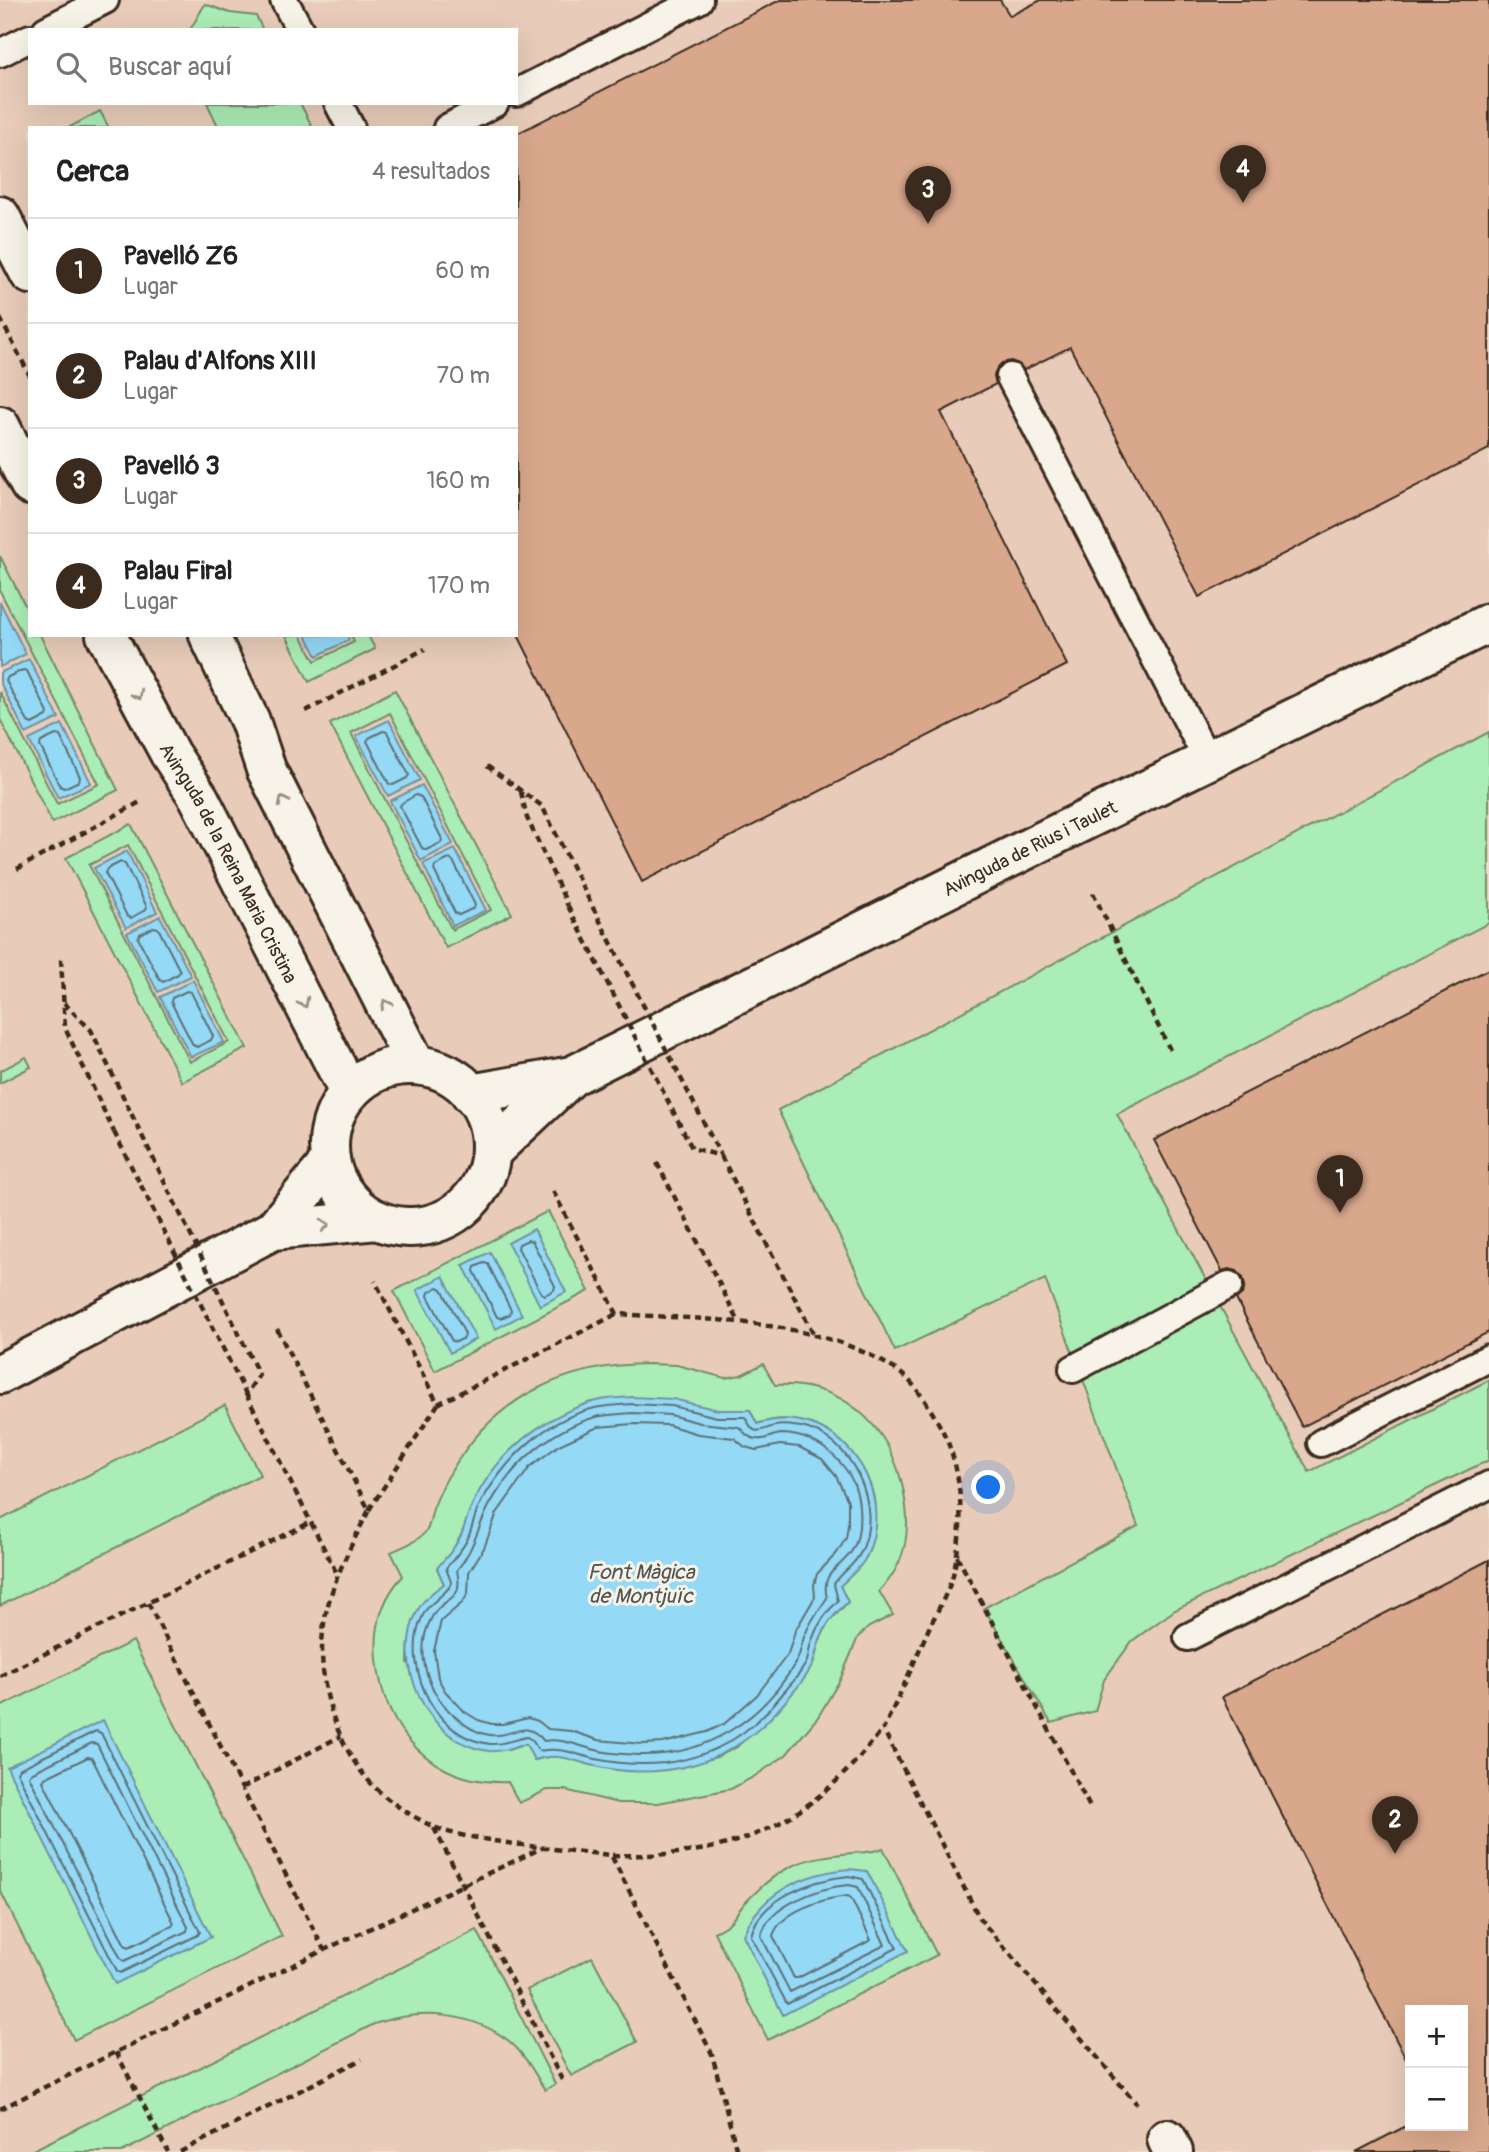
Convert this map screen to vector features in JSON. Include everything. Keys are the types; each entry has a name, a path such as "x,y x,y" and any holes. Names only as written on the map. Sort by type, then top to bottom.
{"street":[{"path":"0,216 28,270"},
{"path":"0,426 28,481"},
{"name":"Avinguda de Rius i Taulet","path":"471,1094 572,1076 1489,623"},
{"name":"Avinguda de la Reina Maria Cristina","path":"107,637 170,754 198,798 349,1092"},
{"path":"210,637 250,720 266,769 416,1065"},
{"path":"416,1065 442,1071 463,1084 479,1102 489,1126 491,1153 485,1178 470,1200 450,1217 426,1225 401,1227 377,1220 355,1206 339,1186 330,1162 329,1137 335,1113 349,1092 368,1076 391,1067 416,1065"},
{"name":"Avinguda de Rius i Taulet","path":"491,1153 572,1076"},
{"path":"0,1374 273,1230 330,1162"},
{"path":"273,1230 377,1220"}],"lane":[{"path":"50,28 105,0"},
{"path":"518,92 699,0"},
{"path":"285,2 299,28"},
{"path":"0,53 28,39"},
{"path":"339,105 350,126"},
{"path":"451,126 491,105"},
{"path":"1010,377 1207,760"},
{"path":"1073,1369 1229,1285"},
{"path":"1321,1443 1489,1358"},
{"path":"1188,1637 1489,1485"}],"path":[{"path":"0,318 28,372"},
{"path":"306,711 425,649"},
{"path":"487,766 542,806 814,1335"},
{"path":"521,791 527,818 568,906 692,1148 722,1156"},
{"path":"17,869 142,801"},
{"path":"1093,893 1172,1054"},
{"path":"61,959 65,1028 114,1132 337,1575"},
{"path":"64,1002 91,1030 259,1375 246,1394"},
{"path":"657,1163 739,1322"},
{"path":"553,1191 617,1314"},
{"path":"375,1281 438,1404"},
{"path":"886,1724 860,1758 817,1798 782,1822 745,1840 698,1851 657,1856 541,1849 467,1836 433,1827 396,1805 364,1775 341,1736 328,1697 321,1654 326,1615 337,1575 369,1510 438,1404 617,1314 739,1322 814,1335 867,1354 905,1376 932,1411 952,1447 959,1482 961,1520 952,1577 886,1724 883,1729 980,1919 1170,2146"},
{"path":"277,1329 369,1510"},
{"path":"0,1676 311,1522"},
{"path":"956,1554 1091,1809"},
{"path":"148,1603 324,1950"},
{"path":"242,1788 341,1736"},
{"path":"433,1827 562,2080"},
{"path":"0,2109 324,1950 541,1849"},
{"path":"611,1854 712,2054 737,2152"},
{"path":"116,2052 168,2152"},
{"path":"180,2152 362,2059"}],"shaded area":[{"path":"0,0 1489,0 1489,2152 0,2152"}],"green space":[{"path":"205,4 230,13 256,16 262,28 191,28"},
{"path":"208,105 301,105 312,126 218,126"},
{"path":"100,111 108,126 72,126"},
{"path":"0,556 28,611 28,637 41,637 118,790 52,823 0,719 0,692 57,804 99,784 0,591"},
{"path":"287,637 302,637 315,661 354,642 352,637 369,637 375,649 309,682"},
{"path":"395,690 512,914 446,948 330,724","holes":["390,713 491,910 452,930 351,733"]},
{"path":"1489,732 1489,923 1117,1114 1309,1472 1489,1380 1489,1460 1175,1610 1132,1641 1104,1680 1095,1711 1051,1723 984,1608 1138,1526 1045,1279 895,1351 778,1110"},
{"path":"131,824 247,1048 182,1082 66,858","holes":["128,845 229,1042 190,1062 89,865"]},
{"path":"26,1057 31,1067 0,1083 0,1071"},
{"path":"548,1211 589,1291 435,1371 394,1291"},
{"path":"763,1364 775,1385 802,1386 827,1393 848,1403 866,1418 893,1457 906,1507 907,1531 903,1553 893,1573 879,1591 893,1615 869,1627 858,1637 840,1680 818,1717 786,1755 731,1789 658,1803 618,1803 565,1790 547,1790 519,1803 508,1782 481,1781 457,1774 435,1763 417,1749 402,1731 390,1709 382,1686 376,1648 378,1625 384,1604 403,1576 391,1552 424,1534 437,1499 452,1470 490,1422 512,1404 536,1389 562,1378 619,1366 677,1365 725,1378 741,1375","holes":["591,1402 750,1410 757,1424 795,1420 830,1433 857,1459 873,1494 875,1506 872,1537 866,1558 840,1586 848,1602 828,1623 813,1665 737,1747 717,1757 666,1770 642,1771 591,1765 566,1757 551,1756 535,1760 526,1744 508,1750 408,1663 411,1628 419,1609 444,1584 437,1568 462,1533 484,1483 522,1440 554,1419"]},
{"path":"225,1405 260,1475 0,1606 0,1520"},
{"path":"133,1641 282,1936 74,2040 0,1890 0,1707"},
{"path":"883,1848 937,1955 768,2040 714,1932 729,1923 756,1892 785,1869 814,1858 872,1852"},
{"path":"477,1930 555,2084 545,2090 520,2051 494,2031 461,2018 409,2016 374,2024 122,2152 29,2152"},
{"path":"592,1957 637,2042 571,2076 527,1990"}],"water":[{"path":"0,602 26,654 0,667"},
{"path":"307,637 348,637 349,640 317,656"},
{"path":"29,659 59,718 26,734 0,682 0,673"},
{"path":"389,720 420,780 388,796 356,736"},
{"path":"62,724 91,783 58,798 29,740"},
{"path":"422,785 453,844 421,861 390,801"},
{"path":"455,849 486,910 453,926 423,864"},
{"path":"127,851 157,912 126,928 94,868"},
{"path":"160,916 191,976 158,992 127,933"},
{"path":"193,980 224,1042 191,1057 160,997"},
{"path":"534,1229 566,1292 540,1306 508,1243"},
{"path":"490,1252 522,1315 496,1329 463,1265"},
{"path":"443,1276 476,1339 450,1353 417,1290"},
{"name":"Font Màgica de Montjuïc","path":"632,1397 673,1399 718,1410 750,1410 757,1424 785,1419 811,1424 833,1435 852,1453 866,1475 874,1500 875,1526 866,1558 840,1586 848,1602 834,1616 823,1633 808,1674 799,1685 764,1724 720,1755 686,1767 628,1771 563,1758 534,1760 526,1744 494,1751 467,1745 448,1733 432,1717 420,1698 412,1676 410,1631 423,1602 444,1584 437,1568 460,1538 471,1506 494,1469 521,1441 536,1429 571,1410 600,1400"},
{"path":"103,1720 211,1937 115,1984 7,1767"},
{"path":"849,1869 867,1871 908,1951 783,2015 743,1935 761,1907 786,1887 816,1875"}],"building":[{"path":"780,0 1000,0 1010,16 1041,0 1489,0 1489,449 1199,597 1070,347 1024,370 1011,361 1002,363 994,376 996,384 941,412 1067,665 642,882 518,635 518,133"},
{"path":"1489,969 1489,1332 1302,1427 1236,1299 1243,1293 1243,1278 1237,1271 1222,1271 1154,1140"},
{"path":"1489,1560 1489,2152 1356,2152 1405,2127 1405,2131 1468,2131 1468,2005 1405,2005 1405,2057 1222,1697"}],"place":[{"name":"Palau Firal","path":"1243,203"},
{"name":"Pavelló 3","path":"928,224"},
{"name":"Pavelló Z6","path":"1340,1213"},
{"name":"Palau d'Alfons XIII","path":"1395,1854"}]}
